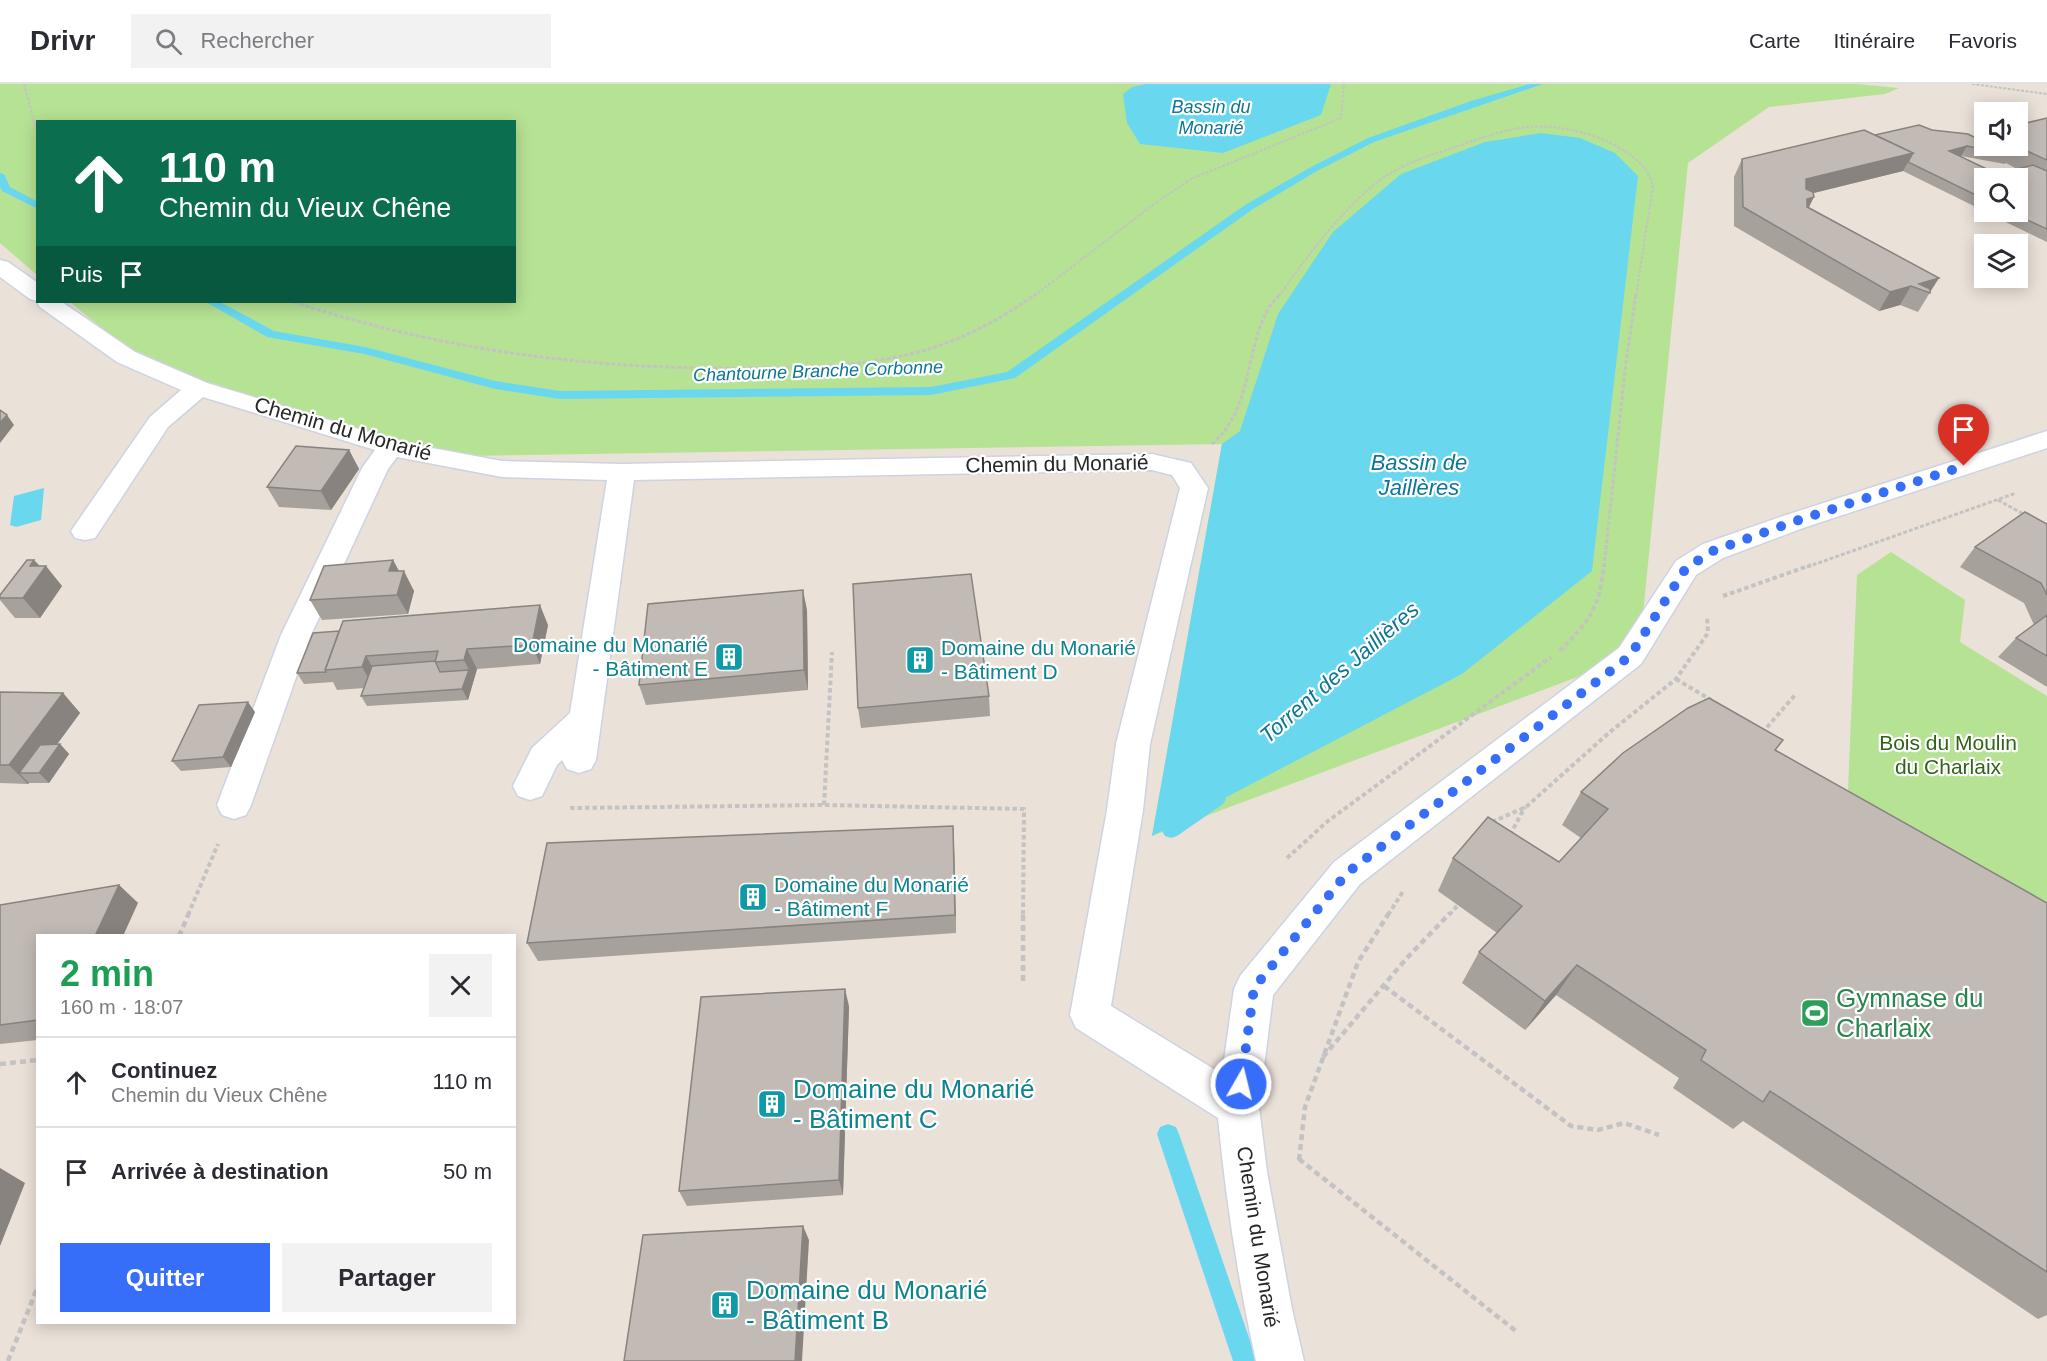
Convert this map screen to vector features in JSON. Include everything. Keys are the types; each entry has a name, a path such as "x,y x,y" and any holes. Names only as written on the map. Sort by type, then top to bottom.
{"street":[{"path":"0,267 36,293"},
{"name":"Chemin du Monarié","path":"49,303 126,357 198,388 391,447 502,469 622,472 1152,462 1181,470"},
{"path":"85,531 159,422 198,388"},
{"name":"Chemin du Monarié","path":"1280,1361 1268,1310 1245,1172 1238,1107 1254,988 1347,873 1630,656 1686,568 1713,551 2047,439"},
{"path":"234,805 296,635 375,468 391,447"},
{"path":"1181,470 1194,488 1133,744 1125,810 1090,1015 1238,1107"},
{"path":"579,760 622,472"},
{"path":"530,786 544,757 585,718"}],"path":[{"path":"24,84 36,129"},
{"path":"297,303 366,325 474,348 580,362 696,370 836,367 909,353 966,335 1008,314 1183,184 1224,163 1276,145 1341,118 1344,84"},
{"path":"1972,84 2047,94"},
{"path":"1181,470 1224,434 1235,416 1266,313 1326,230 1387,175 1401,166 1485,136 1523,127 1549,127 1576,131 1604,140 1626,152 1646,170 1653,186 1626,362 1601,591 1587,623 1560,651 1337,814 1287,858"},
{"path":"1716,599 2017,493"},
{"path":"1998,500 2030,518"},
{"path":"1488,824 1526,807 1610,732 1676,680 1708,633 1707,613"},
{"path":"824,805 832,652"},
{"path":"1676,680 1715,702"},
{"path":"1758,738 1795,695"},
{"path":"1755,724 1765,730"},
{"path":"579,760 572,808 824,805 1024,809 1023,981"},
{"path":"181,934 234,805"},
{"path":"1509,837 1526,807"},
{"path":"1300,1169 1299,1158 1305,1107 1320,1060 1358,962 1405,888"},
{"path":"1320,1060 1458,905"},
{"path":"1384,986 1571,1126 1598,1130 1624,1124 1659,1135"},
{"path":"0,1064 36,1060"},
{"path":"1299,1158 1517,1332"},
{"path":"8,1361 36,1291"}],"green space":[{"path":"0,84 1857,84 1899,88 1885,94 1769,107 1688,163 1639,654 1152,836 1222,444 467,456 401,441 167,374 118,342 71,303 516,303 516,120 36,120 36,274 0,243"},
{"name":"Bois du Moulin du Charlaix","path":"1891,552 1965,600 1960,642 2047,696 2047,933 1847,815 1857,575"}],"water":[{"name":"Bassin du Monarié","path":"1146,84 1331,84 1321,115 1223,153 1140,144 1127,123 1123,94 1132,87"},
{"name":"Bassin de Jaillères","path":"1541,133 1580,138 1615,153 1638,176 1592,571 1462,674 1152,836 1222,444 1240,431 1278,314 1333,232 1401,174 1485,142"},
{"path":"44,488 41,520 16,527 10,525 14,496"}],"building":[{"path":"2047,118 2047,160 2028,151 2028,123"},
{"path":"1919,125 1932,130 1968,134 1974,137 1974,147 1967,146 1949,151 1984,168 1974,168 1974,194 1908,162 1913,153 1875,135"},
{"path":"1864,130 1913,153 1806,179 1806,189 1813,192 1814,197 1807,199 1807,207 1939,278 1919,284 1930,289 1930,293 1911,286 1890,292 1743,207 1742,159"},
{"path":"2033,165 2047,171 2047,229 2028,220 2028,168 2021,168"},
{"path":"0,410 7,415 0,423"},
{"path":"296,446 349,450 321,491 267,487"},
{"path":"2025,512 2047,524 2047,595 2041,583 1975,547"},
{"path":"27,560 34,560 30,566 46,566 23,598 0,598 0,595"},
{"path":"393,560 389,571 404,571 397,595 310,600 324,566"},
{"name":"Domaine du Monarié - Bâtiment D","path":"971,574 989,696 858,708 853,584"},
{"name":"Domaine du Monarié - Bâtiment E","path":"803,590 804,670 639,685 648,604"},
{"path":"540,605 532,645 467,649 464,660 435,662 438,651 366,656 362,667 325,670 343,621"},
{"path":"2047,615 2047,656 2016,638"},
{"path":"339,631 326,672 297,673 313,633"},
{"path":"435,661 440,672 469,670 462,689 361,696 372,666"},
{"path":"0,692 63,693 9,765 0,765"},
{"name":"Gymnase du Charlaix","path":"1709,698 1783,740 1775,750 2047,903 2047,1272 1770,1091 1763,1102 1701,1060 1706,1050 1577,965 1545,1001 1479,952 1522,906 1453,858 1488,817 1559,862 1608,809 1581,792 1623,753 1688,708"},
{"path":"248,702 223,757 172,761 199,705"},
{"path":"60,744 39,773 19,773 40,745"},
{"name":"Domaine du Monarié - Bâtiment F","path":"953,826 955,915 527,943 547,843"},
{"path":"119,885 96,934 36,934 36,1020 0,1025 0,905"},
{"name":"Domaine du Monarié - Bâtiment C","path":"845,989 839,1180 679,1191 701,997"},
{"name":"Domaine du Monarié - Bâtiment B","path":"803,1226 795,1361 624,1361 643,1235"}],"waterway":[{"name":"Chantourne Branche Corbonne","path":"214,303 271,334 365,351 495,385 560,395 931,391 1011,375 1249,207 1314,169 1371,140 1474,103 1539,84"},
{"name":"Chantourne Branche Corbonne","path":"0,176 6,189 36,205"},
{"name":"Torrent des Jaillières","path":"1171,831 1217,799"},
{"path":"1168,1134 1245,1361"}],"place":[{"name":"Domaine du Monarié - Bâtiment E","path":"729,657"},
{"name":"Domaine du Monarié - Bâtiment D","path":"920,660"},
{"name":"Domaine du Monarié - Bâtiment F","path":"753,897"},
{"name":"Gymnase du Charlaix","path":"1815,1013"},
{"name":"Domaine du Monarié - Bâtiment C","path":"772,1104"},
{"name":"Domaine du Monarié - Bâtiment B","path":"725,1305"}],"route":[{"path":"1241,1084 1254,988 1347,873 1630,656 1686,568 1713,551 1793,522 1964,466"}]}
